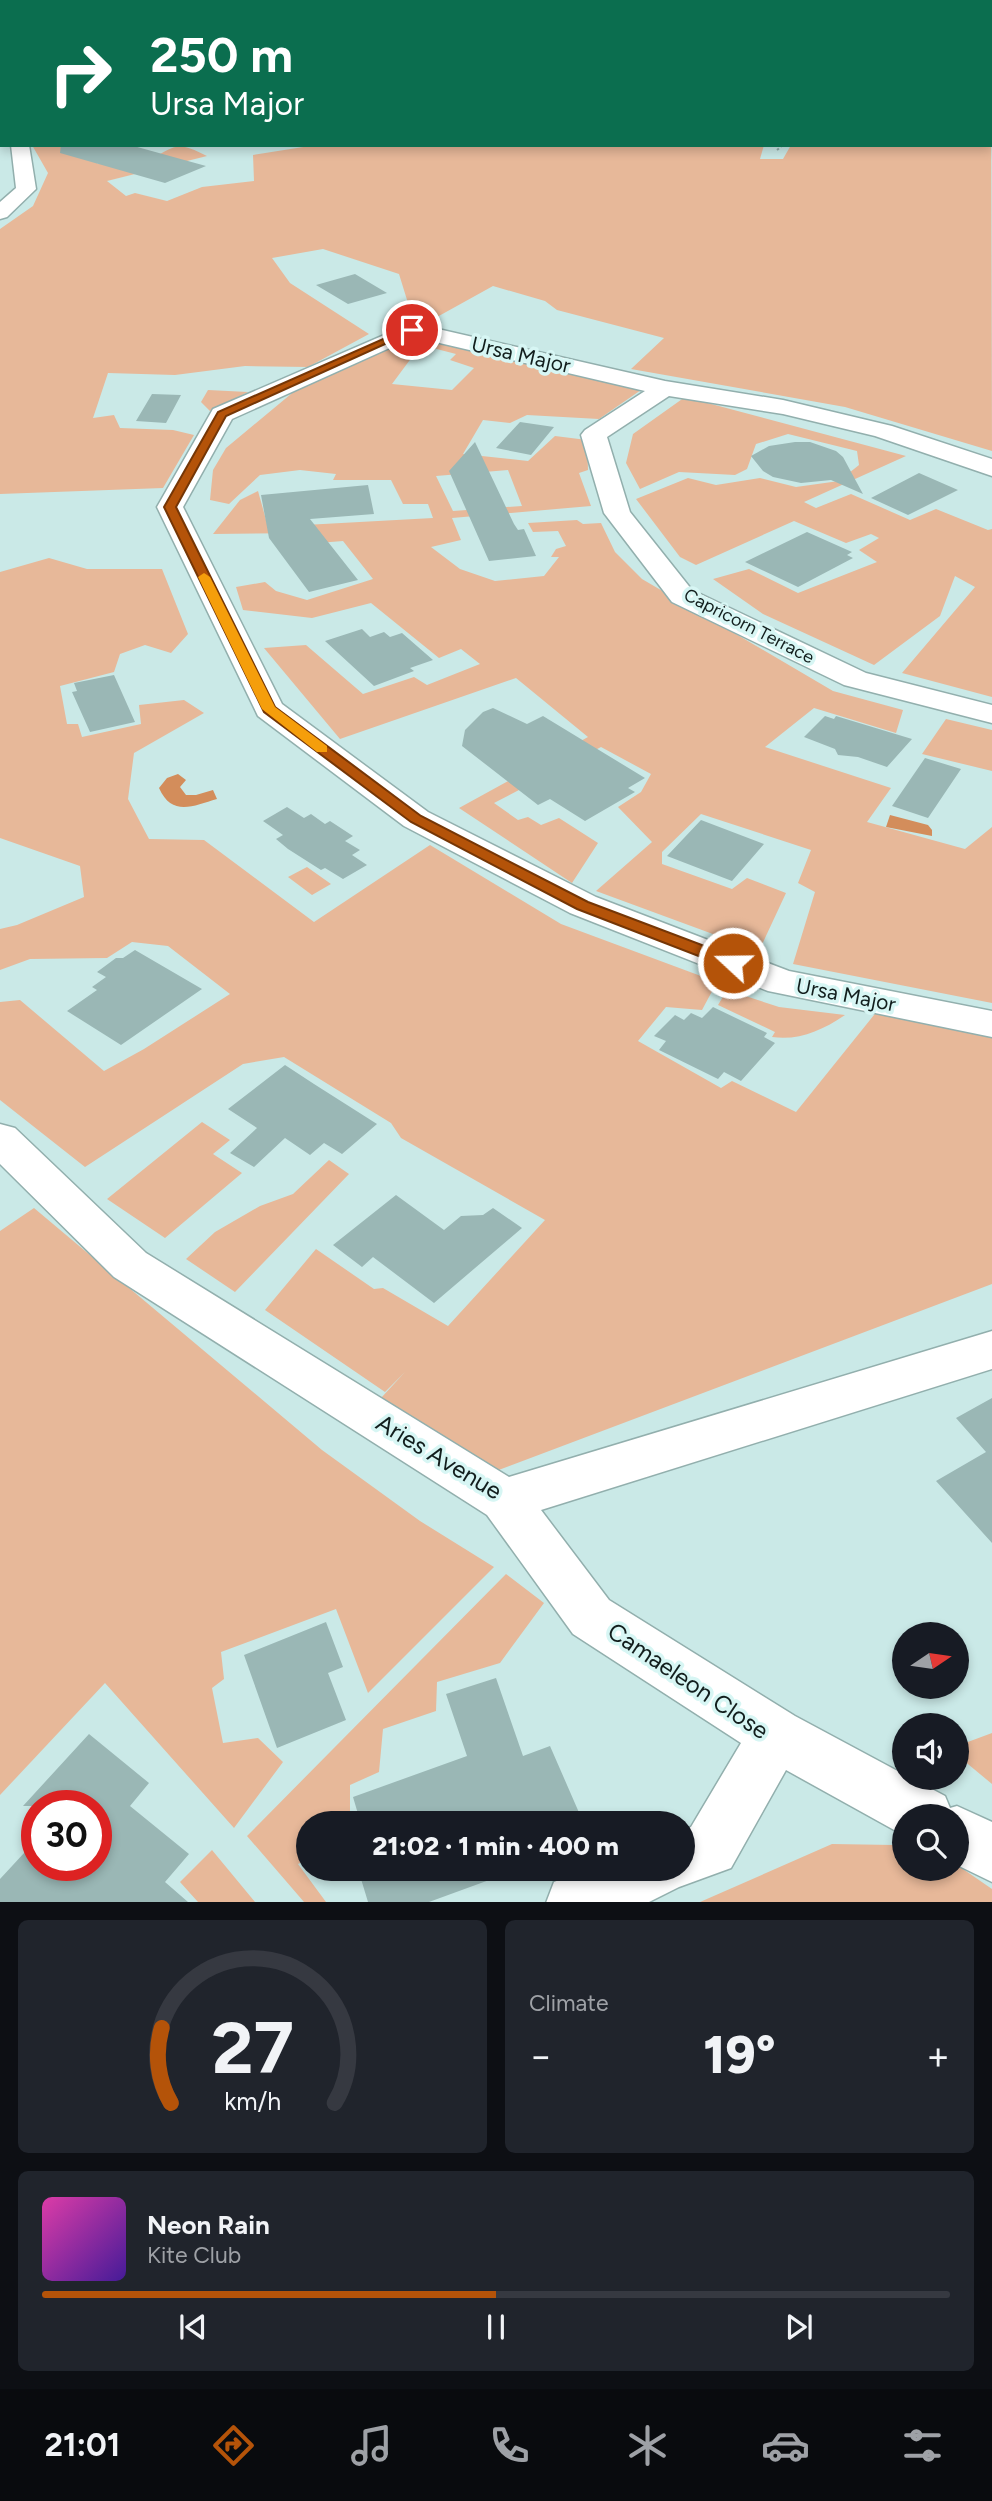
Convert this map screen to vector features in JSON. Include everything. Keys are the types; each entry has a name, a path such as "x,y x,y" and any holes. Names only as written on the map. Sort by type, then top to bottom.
{"street":[{"path":"0,213 26,189 20,147"},
{"name":"Ursa Major","path":"992,468 871,428 783,407 665,388 412,330 222,414 170,507 269,709 416,819 583,905 781,982 992,1024"},
{"name":"Capricorn Terrace","path":"665,388 594,435 617,513 682,596 855,679 992,714"},
{"name":"Aries Avenue","path":"0,1139 130,1265 504,1500 992,1350"},
{"name":"Camaeleon Close","path":"504,1500 591,1617 776,1735 711,1848 695,1854"},
{"path":"776,1735 903,1804"},
{"path":"969,1841 992,1853"},
{"path":"575,1902 628,1881"}],"path":[{"path":"777,150 781,147"}],"shaded area":[{"path":"33,147 84,147 98,164 136,162 176,147 186,147 207,156 107,181 126,196 135,193 167,201 202,187 254,181 253,155 303,147 763,147 760,159 783,159 790,147 991,147 992,451 845,407 631,369 664,338 557,310 545,301 493,286 428,322 412,316 399,274 323,249 272,258 290,283 369,334 308,367 245,366 175,375 108,373 93,418 114,415 120,428 173,430 194,435 163,488 0,494 0,229 33,206 48,173"},
{"path":"437,341 641,390 599,419 527,415 510,423 483,420 463,454 528,461 555,436 587,440 588,470 579,473 591,506 452,518 461,540 431,547 460,569 495,581 544,576 559,557 551,557 556,549 566,546 558,531 533,532 528,523 577,520 583,524 601,523 615,552 642,579 833,691 903,710 896,733 814,708 765,747 891,788 867,822 965,849 992,827 992,1003 793,964 815,892 798,883 811,850 701,814 662,852 662,864 732,889 747,878 786,893 759,951 596,891 652,842 618,807 641,792 651,774 601,747 494,803 518,820 528,817 541,825 559,818 598,843 572,883 459,808 588,737 516,678 340,739 264,648 306,645 363,694 414,677 427,685 480,664 461,649 439,658 371,603 312,618 243,610 236,587 265,582 276,591 307,600 373,579 343,541 318,543 313,533 213,534 240,500 258,491 268,527 433,518 428,504 403,504 391,480 333,480 336,474 300,470 260,475 229,504 210,500 213,470 226,448 297,389 390,346 415,353 392,384 452,390 474,368 450,360 456,354 425,346","holes":["508,470 522,506 453,511 436,476"]},
{"path":"208,390 248,392 210,411 201,402"},
{"path":"685,397 906,456 804,502 816,508 851,494 910,520 936,509 988,530 992,529 992,697 902,673 975,587 955,576 940,616 874,665 763,614 713,579 749,569 798,593 877,562 859,550 879,538 871,534 846,543 794,521 696,565 680,557 636,499 688,478 716,485 760,478 796,487 839,481 859,465 857,451 788,434 756,444 747,469 735,475 679,472 640,489 626,463 633,434"},
{"path":"49,558 87,569 162,569 188,634 171,653 145,645 120,654 114,672 60,686 67,724 78,724 82,737 141,724 139,705 184,700 204,713 134,753 128,799 149,839 204,840 314,922 430,845 561,924 717,982 702,1010 666,1007 638,1041 721,1088 732,1081 796,1112 878,1010 992,1033 992,1284 488,1474 381,1398 405,1372 385,1392 265,1310 316,1249 374,1289 383,1288 448,1326 545,1220 401,1138 391,1123 284,1057 243,1064 85,1167 0,1100 0,1002 20,1000 104,1071 230,994 168,946 132,942 107,958 30,959 0,970 0,929 17,925 84,897 80,866 0,838 0,572"},
{"path":"946,719 992,730 992,771 922,754"},
{"path":"178,774 186,780 180,787 186,795 213,790 217,799 184,807 170,803 159,788 167,778"},
{"path":"890,815 928,825 932,836 886,827"},
{"path":"307,867 331,884 312,895 288,877"},
{"path":"727,990 779,1007 845,1015 810,1033 772,1037 775,1032 718,1005"},
{"path":"202,1122 230,1140 213,1154 242,1173 165,1238 107,1199"},
{"path":"329,1160 349,1174 235,1292 186,1259 215,1232 260,1206 293,1194"},
{"path":"34,1208 322,1450 420,1521 494,1567 368,1693 336,1609 221,1652 224,1679 212,1688 223,1743 258,1738 283,1762 234,1828 105,1683 0,1795 0,1231"},
{"path":"506,1574 544,1603 500,1663 437,1682 436,1711 383,1729 379,1772 350,1785 350,1811 296,1811 296,1881 311,1881 326,1902 304,1902 247,1836"},
{"path":"992,1733 992,1784 969,1765 969,1742"},
{"path":"832,1844 892,1845 892,1881 969,1881 969,1873 992,1889 992,1902 700,1902"},
{"path":"212,1850 255,1902 198,1902 180,1882"}],"building":[{"path":"61,147 137,147 206,166 165,183 60,153"},
{"path":"355,274 387,293 348,304 316,285"},
{"path":"152,394 181,395 166,423 136,421"},
{"path":"520,422 554,427 531,455 496,448"},
{"path":"475,442 514,524 518,530 524,529 536,556 489,561 449,471"},
{"path":"810,442 836,451 843,457 863,494 831,480 801,483 773,477 763,471 751,456 769,446"},
{"path":"919,473 958,490 908,515 871,498"},
{"path":"368,485 374,514 310,519 358,580 309,592 269,538 261,495"},
{"path":"807,532 852,552 847,555 853,558 798,587 745,562"},
{"path":"362,629 370,637 384,632 390,637 402,633 433,660 410,668 414,671 374,686 325,641"},
{"path":"114,675 135,722 90,732 72,692 77,691 74,683"},
{"path":"493,708 527,724 543,716 645,778 628,788 635,792 585,821 550,799 538,805 462,746 465,730 483,712"},
{"path":"825,716 834,719 836,716 912,739 887,767 858,757 838,755 835,749 804,737"},
{"path":"925,758 961,769 928,818 892,806"},
{"path":"287,807 304,818 311,814 325,824 330,821 353,836 345,841 360,850 352,855 367,865 343,879 325,868 321,870 288,849 276,839 283,835 263,821"},
{"path":"701,820 764,844 732,881 667,856"},
{"path":"135,950 202,989 121,1045 67,1011 97,990 92,987 106,977 97,972 116,958 123,958"},
{"path":"713,1007 767,1033 764,1037 775,1043 741,1081 724,1072 718,1079 659,1050 666,1041 654,1036 675,1015 684,1020 691,1013 702,1018"},
{"path":"285,1065 377,1124 342,1154 324,1143 310,1155 285,1138 254,1167 230,1153 257,1128 228,1109"},
{"path":"396,1195 444,1230 461,1216 483,1215 493,1208 522,1228 434,1303 373,1257 362,1267 333,1245"},
{"path":"992,1398 992,1543 936,1481 986,1452 956,1418"},
{"path":"326,1622 343,1667 328,1673 346,1720 277,1748 244,1655"},
{"path":"496,1678 523,1756 550,1746 578,1811 357,1811 353,1797 467,1756 446,1694"},
{"path":"89,1734 149,1783 130,1806 189,1854 165,1882 188,1902 0,1902 0,1879 21,1856 21,1881 112,1881 112,1790 38,1790"},
{"path":"362,1881 487,1881 429,1902 368,1902"}],"slow traffic":[{"path":"204,577 269,709 322,749"}],"route":[{"path":"412,330 222,414 170,507 269,709 416,819 583,905 733,963"}]}
